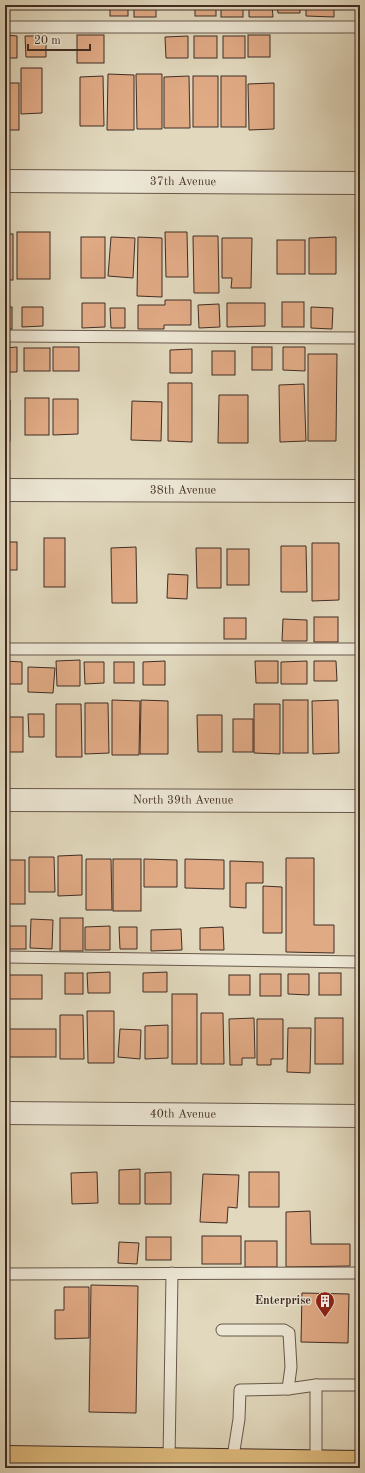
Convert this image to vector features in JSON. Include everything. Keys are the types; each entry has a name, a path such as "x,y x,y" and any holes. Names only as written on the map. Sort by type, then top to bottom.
{"main road":[{"path":"5,1457 70,1463 169,1459 232,1464 316,1465 360,1462"}],"street":[{"name":"37th Avenue","path":"5,182 360,183"},
{"name":"38th Avenue","path":"5,490 360,491"},
{"name":"North 39th Avenue","path":"5,800 360,801"},
{"name":"40th Avenue","path":"5,1113 360,1116"}],"lane":[{"path":"5,27 360,27"},
{"path":"5,336 360,338"},
{"path":"5,649 360,649"},
{"path":"5,957 360,962"},
{"path":"169,1459 172,1273"},
{"path":"5,1274 360,1273"},
{"path":"222,1330 284,1330 289,1333 291,1367 288,1389"},
{"path":"316,1385 316,1465"},
{"path":"232,1464 239,1419 240,1390 288,1389 316,1385 360,1385"}],"building":[{"path":"110,5 128,5 128,16 110,16"},
{"path":"134,5 156,5 156,17 134,17"},
{"path":"195,5 216,5 216,16 195,16"},
{"path":"221,5 243,5 243,17 221,17"},
{"path":"249,5 272,5 273,17 249,17"},
{"path":"277,5 300,5 300,13 278,13"},
{"path":"306,5 334,5 334,17 306,16"},
{"path":"5,35 17,36 17,58 5,58"},
{"path":"77,35 104,35 104,63 77,63"},
{"path":"248,35 270,35 270,57 248,57"},
{"path":"25,36 46,36 46,57 26,57"},
{"path":"188,36 188,58 166,58 165,37"},
{"path":"194,36 217,36 217,58 194,58"},
{"path":"223,36 245,36 245,58 223,58"},
{"path":"21,68 42,68 42,113 21,114"},
{"path":"108,74 134,75 134,130 107,130"},
{"path":"136,74 162,74 162,129 137,129"},
{"path":"103,76 104,126 80,126 80,77"},
{"path":"189,76 190,128 164,128 164,77"},
{"path":"193,76 218,76 218,127 193,127"},
{"path":"221,76 246,76 246,127 221,127"},
{"path":"5,83 19,83 19,130 5,130"},
{"path":"274,83 274,129 249,130 248,84"},
{"path":"17,232 50,232 50,279 17,279"},
{"path":"165,232 187,232 188,277 166,277"},
{"path":"5,234 13,234 13,280 5,280"},
{"path":"193,236 218,236 219,293 194,293"},
{"path":"81,237 105,237 105,278 81,278"},
{"path":"111,237 135,238 133,278 108,276"},
{"path":"138,237 162,238 162,297 137,296"},
{"path":"336,237 336,274 309,274 309,238"},
{"path":"222,238 252,238 251,288 231,288 232,278 222,278"},
{"path":"277,240 305,240 305,274 277,274"},
{"path":"165,300 191,300 191,325 164,325 164,329 138,329 138,305 165,305"},
{"path":"282,302 304,302 304,327 282,327"},
{"path":"82,303 105,303 105,327 82,328"},
{"path":"227,303 265,303 265,326 227,327"},
{"path":"219,304 220,327 199,328 198,305"},
{"path":"5,307 12,307 12,329 5,329"},
{"path":"22,307 43,307 43,326 22,327"},
{"path":"311,307 333,308 332,329 311,328"},
{"path":"110,308 125,308 125,328 111,328"},
{"path":"17,347 17,372 5,372 5,348"},
{"path":"53,347 79,347 79,371 53,371"},
{"path":"252,347 272,347 272,370 252,370"},
{"path":"283,347 305,347 305,371 283,370"},
{"path":"24,348 50,348 50,371 24,371"},
{"path":"192,349 192,373 170,373 170,350"},
{"path":"212,351 235,351 235,375 212,375"},
{"path":"308,354 337,354 336,441 308,441"},
{"path":"168,383 192,383 192,442 168,441"},
{"path":"304,384 306,441 280,442 279,385"},
{"path":"219,395 248,395 248,443 218,443"},
{"path":"25,398 49,398 49,435 25,435"},
{"path":"53,399 78,399 78,434 53,435"},
{"path":"5,400 10,400 10,441 5,441"},
{"path":"132,401 162,402 161,441 131,440"},
{"path":"44,538 65,538 65,587 44,587"},
{"path":"5,542 17,542 17,570 5,570"},
{"path":"312,543 339,543 339,600 312,601"},
{"path":"281,546 306,546 307,592 281,592"},
{"path":"136,547 137,603 112,603 111,548"},
{"path":"196,548 221,548 221,588 197,588"},
{"path":"227,549 249,549 249,585 227,585"},
{"path":"168,574 188,575 187,599 167,598"},
{"path":"314,617 338,617 338,642 314,642"},
{"path":"224,618 246,618 246,639 224,639"},
{"path":"283,619 307,620 307,641 282,641"},
{"path":"80,660 80,686 57,686 56,661"},
{"path":"5,661 22,662 22,684 5,684"},
{"path":"165,661 165,685 143,685 143,662"},
{"path":"255,661 278,661 278,683 256,683"},
{"path":"307,661 307,684 281,684 281,662"},
{"path":"314,661 336,661 337,681 314,681"},
{"path":"84,662 104,662 104,683 85,684"},
{"path":"114,662 134,662 134,683 114,683"},
{"path":"28,667 55,668 53,693 28,692"},
{"path":"112,700 140,701 139,755 112,755"},
{"path":"141,700 168,701 168,754 140,754"},
{"path":"283,700 308,700 308,753 283,753"},
{"path":"338,700 339,753 313,754 312,701"},
{"path":"85,703 108,703 109,753 85,754"},
{"path":"56,704 81,704 82,757 56,757"},
{"path":"254,704 280,704 280,754 254,753"},
{"path":"28,714 44,714 44,737 29,737"},
{"path":"197,715 222,715 222,752 198,752"},
{"path":"5,717 23,717 23,752 5,752"},
{"path":"233,719 253,719 253,752 233,752"},
{"path":"82,855 82,895 58,896 58,856"},
{"path":"29,857 54,857 55,892 29,892"},
{"path":"286,858 314,858 314,925 334,925 334,953 286,952"},
{"path":"86,859 111,859 112,910 86,910"},
{"path":"113,859 141,859 141,911 113,911"},
{"path":"144,859 177,860 177,887 144,887"},
{"path":"185,859 224,860 224,889 185,888"},
{"path":"5,860 25,860 25,904 5,904"},
{"path":"230,861 263,862 263,883 246,883 246,908 230,907"},
{"path":"263,886 282,887 282,933 263,933"},
{"path":"60,918 83,918 83,951 60,951"},
{"path":"31,919 53,920 52,949 30,948"},
{"path":"6,926 26,926 26,949 6,949"},
{"path":"110,926 110,950 85,950 85,927"},
{"path":"119,927 137,927 137,949 120,949"},
{"path":"223,927 224,950 200,950 200,928"},
{"path":"181,929 182,950 151,951 151,930"},
{"path":"110,972 110,993 88,993 87,973"},
{"path":"167,972 167,992 143,992 143,973"},
{"path":"65,973 83,973 83,994 65,994"},
{"path":"319,973 341,973 341,995 319,995"},
{"path":"260,974 281,974 281,996 260,996"},
{"path":"288,974 309,974 309,995 288,994"},
{"path":"5,975 42,975 42,999 5,999"},
{"path":"229,975 250,975 250,995 229,995"},
{"path":"172,994 197,994 197,1064 172,1064"},
{"path":"87,1011 114,1011 114,1063 88,1063"},
{"path":"201,1013 223,1013 224,1064 201,1064"},
{"path":"60,1015 83,1015 84,1059 60,1059"},
{"path":"254,1018 255,1058 242,1058 242,1065 230,1065 229,1019"},
{"path":"315,1018 343,1018 343,1064 315,1064"},
{"path":"257,1019 283,1019 283,1059 271,1059 271,1065 257,1065"},
{"path":"168,1025 168,1058 145,1059 145,1026"},
{"path":"288,1028 311,1028 310,1073 287,1072"},
{"path":"5,1029 56,1029 56,1057 5,1057"},
{"path":"120,1029 141,1030 140,1059 118,1057"},
{"path":"140,1169 140,1204 119,1204 119,1170"},
{"path":"97,1172 98,1203 72,1204 71,1173"},
{"path":"171,1172 171,1204 145,1204 145,1173"},
{"path":"249,1172 279,1172 279,1207 249,1207"},
{"path":"203,1174 239,1175 237,1208 228,1207 227,1223 200,1222"},
{"path":"310,1211 311,1244 350,1244 350,1266 286,1267 286,1212"},
{"path":"202,1236 241,1236 241,1264 202,1264"},
{"path":"146,1237 171,1237 171,1260 146,1260"},
{"path":"245,1241 277,1241 277,1267 245,1267"},
{"path":"119,1242 139,1243 137,1264 118,1263"},
{"path":"91,1285 138,1286 136,1413 89,1412"},
{"path":"64,1287 89,1287 89,1338 55,1339 55,1310 64,1310"},
{"name":"Enterprise","path":"302,1293 349,1294 348,1343 301,1342"}],"place":[{"name":"Enterprise","path":"325,1318"}]}
